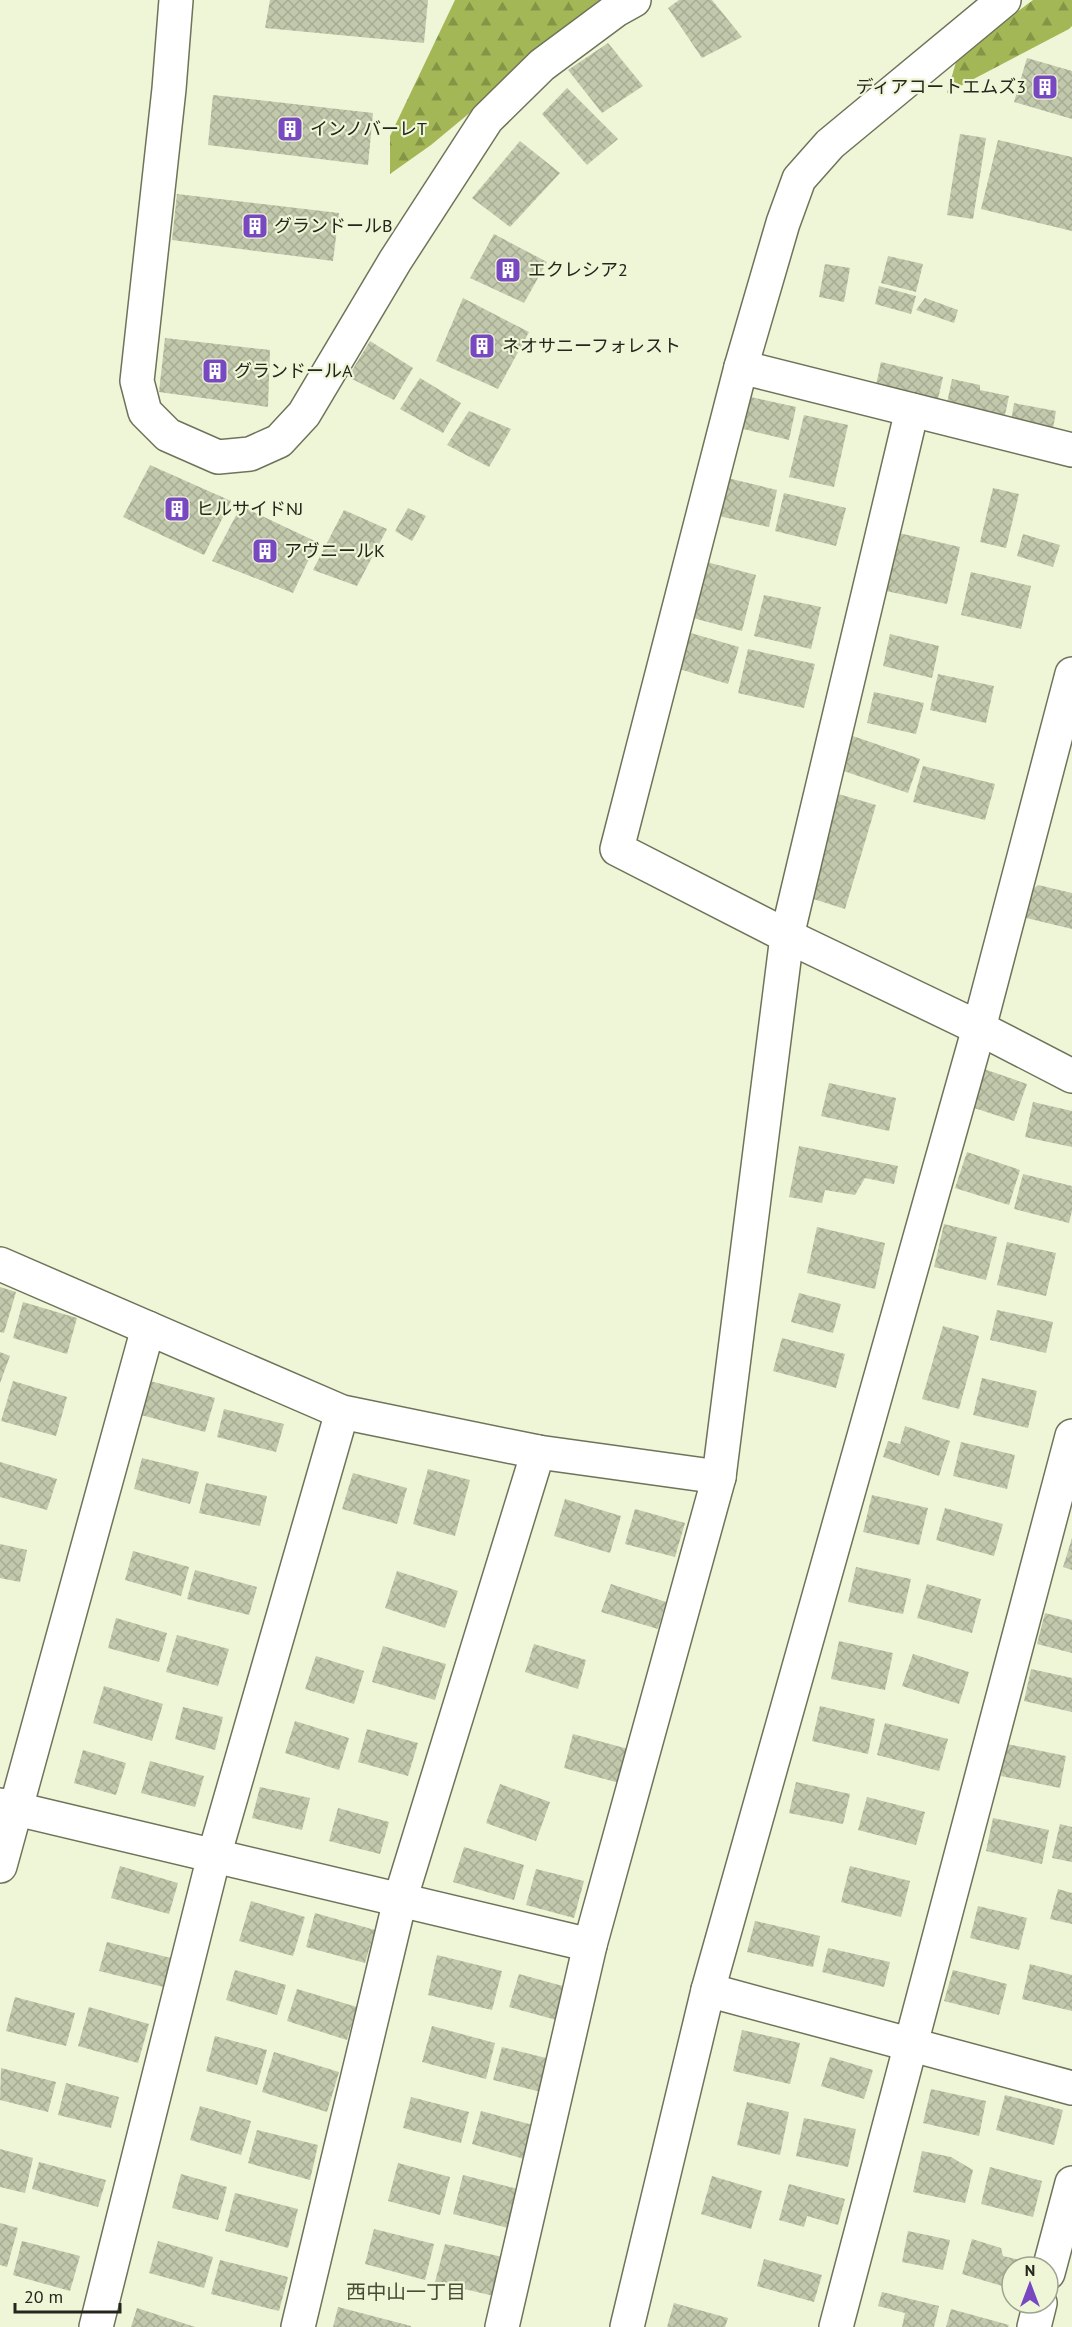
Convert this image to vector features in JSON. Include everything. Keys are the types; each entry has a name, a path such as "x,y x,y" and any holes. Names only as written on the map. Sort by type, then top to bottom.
{"street":[{"path":"176,0 169,88 137,381 145,412 168,435 218,457 250,454 279,441 304,414 395,261 487,119 542,65 616,10 634,0"},
{"path":"1004,0 830,144 799,179 783,223 741,367 617,849 787,936 979,1028 1072,1076"},
{"path":"741,367 1072,450"},
{"path":"502,2327 590,1945 719,1477 787,936 912,410"},
{"path":"627,2327 708,1990 979,1028 1072,674"},
{"path":"0,1264 342,1412 538,1452 719,1477"},
{"path":"0,1866 8,1807 148,1328"},
{"path":"96,2327 214,1856 342,1412"},
{"path":"836,2327 1072,1436"},
{"path":"298,2327 400,1900 538,1452"},
{"path":"8,1807 590,1945"},
{"path":"708,1990 1072,2088"},
{"path":"1053,2255 1072,2183"}],"green space":[{"path":"455,0 606,0 431,145 390,174 390,136"},
{"path":"1033,0 1072,0 1072,26 947,93 956,62 990,32"}],"building":[{"path":"270,0 428,0 424,43 265,28"},
{"path":"679,0 712,0 742,37 702,58 668,8"},
{"path":"608,43 643,86 602,113 568,70"},
{"name":"ディアコートエムズ3","path":"1027,58 1072,71 1072,119 1014,102"},
{"path":"567,88 618,139 587,165 542,114"},
{"name":"インノバーレT","path":"213,95 373,113 368,165 208,145"},
{"path":"960,134 986,138 973,219 947,215"},
{"path":"998,140 1072,157 1072,231 981,209"},
{"path":"520,141 560,173 510,227 472,198"},
{"name":"グランドールB","path":"177,194 339,213 333,261 172,240"},
{"name":"エクレシア2","path":"494,234 547,262 524,303 470,278"},
{"path":"888,256 923,264 916,292 881,283"},
{"path":"825,264 850,268 844,302 819,297"},
{"path":"879,286 916,296 911,314 875,304"},
{"name":"ネオサニーフォレスト","path":"463,298 529,332 498,389 436,361"},
{"path":"925,298 958,310 954,323 916,310"},
{"name":"グランドールA","path":"165,338 270,350 268,407 159,392"},
{"path":"370,341 413,368 394,400 348,377"},
{"path":"881,362 943,377 938,399 876,385"},
{"path":"420,378 461,403 443,433 400,409"},
{"path":"952,379 980,385 980,390 1009,396 1005,415 947,403"},
{"path":"742,395 796,407 789,440 735,427"},
{"path":"1014,403 1056,411 1053,429 1011,422"},
{"path":"469,411 511,429 489,467 447,445"},
{"path":"804,415 848,425 834,487 789,477"},
{"name":"ヒルサイドNJ","path":"150,465 231,501 204,555 123,517"},
{"path":"723,477 777,490 769,527 714,515"},
{"path":"993,488 1019,494 1006,548 980,542"},
{"path":"784,493 846,508 836,546 775,531"},
{"name":"アヴニールK","path":"241,506 317,542 293,593 212,561"},
{"path":"408,508 426,516 412,541 395,531"},
{"path":"344,510 387,529 357,586 313,570"},
{"path":"899,533 960,547 947,604 886,591"},
{"path":"1023,534 1060,545 1053,567 1017,556"},
{"path":"703,561 756,575 742,631 689,617"},
{"path":"971,572 1031,586 1021,629 961,615"},
{"path":"764,595 821,607 811,649 754,636"},
{"path":"684,631 739,647 728,684 673,667"},
{"path":"890,634 939,646 932,678 883,666"},
{"path":"748,649 815,664 804,708 738,693"},
{"path":"938,674 994,686 986,723 930,710"},
{"path":"874,692 924,703 916,734 867,723"},
{"path":"847,734 920,759 908,793 835,768"},
{"path":"923,766 995,784 985,820 913,802"},
{"path":"835,793 876,805 845,909 804,896"},
{"path":"1038,885 1072,893 1072,929 1018,916 1023,897"},
{"path":"984,1069 1027,1084 1014,1121 971,1107"},
{"path":"829,1083 896,1098 889,1131 821,1116"},
{"path":"1033,1102 1072,1111 1072,1147 1025,1137"},
{"path":"799,1146 898,1166 894,1184 865,1178 855,1195 825,1190 822,1203 789,1197"},
{"path":"967,1152 1020,1170 1009,1205 955,1188"},
{"path":"1023,1174 1072,1186 1072,1211 1069,1223 1014,1209"},
{"path":"944,1224 997,1237 986,1280 934,1267"},
{"path":"817,1227 885,1243 875,1289 807,1273"},
{"path":"1007,1242 1056,1253 1046,1296 997,1285"},
{"path":"0,1287 16,1292 4,1333 0,1332"},
{"path":"799,1293 841,1304 833,1333 791,1322"},
{"path":"23,1302 77,1318 67,1354 13,1338"},
{"path":"997,1310 1053,1322 1046,1353 990,1340"},
{"path":"943,1326 979,1336 959,1409 922,1399"},
{"path":"782,1338 845,1354 836,1388 773,1371"},
{"path":"0,1352 10,1356 0,1383"},
{"path":"982,1378 1037,1391 1028,1428 973,1415"},
{"path":"13,1381 67,1397 56,1436 1,1421"},
{"path":"150,1381 215,1398 205,1432 141,1415"},
{"path":"224,1409 284,1424 276,1452 217,1437"},
{"path":"905,1426 950,1441 939,1476 883,1457 888,1441 900,1444"},
{"path":"961,1442 1015,1455 1007,1489 953,1476"},
{"path":"142,1458 199,1472 190,1504 134,1489"},
{"path":"0,1462 57,1479 47,1510 0,1497"},
{"path":"428,1469 470,1480 455,1536 413,1524"},
{"path":"353,1473 407,1488 397,1524 342,1509"},
{"path":"206,1483 267,1496 260,1526 199,1513"},
{"path":"872,1495 928,1508 919,1545 863,1532"},
{"path":"565,1499 621,1516 610,1553 554,1536"},
{"path":"945,1508 1003,1524 994,1556 936,1540"},
{"path":"635,1509 685,1523 675,1557 625,1544"},
{"path":"1072,1538 1072,1570 1063,1567"},
{"path":"0,1544 27,1550 20,1582 0,1578"},
{"path":"133,1551 189,1567 181,1596 125,1580"},
{"path":"856,1567 911,1579 903,1614 848,1602"},
{"path":"195,1570 257,1587 249,1615 187,1599"},
{"path":"397,1571 458,1591 445,1628 385,1608"},
{"path":"611,1584 666,1602 658,1629 601,1612"},
{"path":"927,1584 981,1599 972,1633 917,1618"},
{"path":"1045,1613 1072,1620 1072,1653 1037,1644"},
{"path":"116,1618 167,1633 159,1662 108,1648"},
{"path":"177,1635 229,1649 218,1686 166,1672"},
{"path":"839,1641 893,1653 885,1690 831,1679"},
{"path":"534,1644 586,1660 578,1689 525,1672"},
{"path":"383,1646 446,1664 435,1700 372,1682"},
{"path":"913,1654 969,1672 959,1704 902,1686"},
{"path":"316,1656 364,1671 354,1704 305,1689"},
{"path":"1031,1669 1072,1678 1072,1712 1024,1701"},
{"path":"104,1686 163,1704 152,1741 93,1723"},
{"path":"820,1706 875,1719 868,1754 812,1741"},
{"path":"183,1707 223,1717 215,1750 175,1739"},
{"path":"295,1721 349,1738 339,1770 285,1753"},
{"path":"885,1723 948,1739 939,1771 877,1755"},
{"path":"367,1729 418,1743 408,1776 358,1762"},
{"path":"573,1734 632,1750 623,1784 564,1768"},
{"path":"1007,1744 1066,1756 1060,1788 1001,1776"},
{"path":"83,1750 126,1763 116,1795 74,1783"},
{"path":"150,1761 204,1776 195,1807 141,1793"},
{"path":"796,1782 850,1794 843,1824 789,1813"},
{"path":"500,1784 550,1802 536,1841 486,1823"},
{"path":"260,1787 310,1798 302,1830 252,1818"},
{"path":"867,1797 925,1812 916,1845 858,1830"},
{"path":"338,1808 389,1822 380,1854 329,1841"},
{"path":"993,1818 1049,1830 1042,1864 986,1851"},
{"path":"1060,1824 1072,1827 1072,1862 1052,1858"},
{"path":"464,1847 524,1865 514,1900 453,1882"},
{"path":"120,1866 178,1883 169,1914 111,1898"},
{"path":"850,1866 910,1881 901,1917 841,1902"},
{"path":"536,1869 584,1881 574,1918 526,1905"},
{"path":"1058,1889 1072,1893 1072,1924 1050,1919"},
{"path":"251,1901 305,1917 293,1956 239,1941"},
{"path":"978,1906 1027,1918 1019,1950 970,1938"},
{"path":"315,1913 375,1930 365,1963 306,1947"},
{"path":"755,1921 820,1936 813,1967 747,1952"},
{"path":"107,1942 183,1961 176,1990 99,1971"},
{"path":"828,1948 890,1962 884,1987 822,1972"},
{"path":"437,1955 502,1971 492,2010 428,1995"},
{"path":"1030,1964 1072,1975 1072,2011 1022,1999"},
{"path":"235,1970 286,1985 277,2015 226,2000"},
{"path":"953,1970 1007,1984 999,2015 944,2001"},
{"path":"519,1974 570,1988 560,2021 509,2007"},
{"path":"297,1989 357,2007 347,2040 287,2021"},
{"path":"15,1997 75,2013 66,2046 6,2031"},
{"path":"89,2007 149,2024 138,2063 78,2046"},
{"path":"432,2026 495,2043 486,2079 422,2062"},
{"path":"742,2030 800,2043 790,2084 733,2071"},
{"path":"215,2036 267,2050 257,2085 206,2071"},
{"path":"502,2047 554,2060 545,2093 493,2080"},
{"path":"274,2052 339,2072 327,2112 262,2092"},
{"path":"830,2057 873,2070 864,2099 821,2086"},
{"path":"1,2068 56,2082 48,2112 0,2100"},
{"path":"66,2083 119,2097 111,2128 58,2115"},
{"path":"931,2089 986,2101 979,2136 923,2123"},
{"path":"1005,2095 1063,2110 1054,2145 996,2130"},
{"path":"411,2097 469,2112 461,2143 403,2128"},
{"path":"747,2102 789,2112 780,2155 737,2145"},
{"path":"200,2106 251,2121 241,2155 190,2140"},
{"path":"481,2111 540,2127 531,2161 472,2144"},
{"path":"804,2118 856,2129 848,2167 796,2156"},
{"path":"257,2130 318,2145 310,2180 248,2163"},
{"path":"0,2149 33,2158 25,2193 0,2187"},
{"path":"922,2151 951,2157 973,2170 965,2203 913,2192"},
{"path":"39,2162 106,2180 98,2207 32,2189"},
{"path":"398,2163 450,2177 440,2215 388,2201"},
{"path":"990,2167 1042,2181 1033,2217 981,2204"},
{"path":"181,2174 227,2187 218,2220 172,2208"},
{"path":"463,2175 522,2190 512,2229 453,2214"},
{"path":"712,2176 762,2191 751,2229 701,2214"},
{"path":"789,2184 845,2199 838,2225 807,2216 804,2227 779,2220"},
{"path":"235,2193 298,2209 288,2248 225,2231"},
{"path":"0,2223 18,2228 7,2267 0,2265"},
{"path":"374,2229 434,2244 425,2280 365,2264"},
{"path":"908,2231 950,2240 943,2270 902,2262"},
{"path":"972,2239 1001,2248 1003,2255 1000,2255 1000,2285 962,2274"},
{"path":"22,2241 80,2256 70,2291 13,2275"},
{"path":"158,2241 213,2257 204,2288 149,2273"},
{"path":"445,2244 507,2258 498,2297 435,2282"},
{"path":"764,2259 822,2275 814,2302 757,2286"},
{"path":"220,2260 288,2277 279,2311 211,2294"},
{"path":"882,2292 939,2306 934,2327 902,2327 905,2313 878,2306"},
{"path":"674,2303 728,2318 725,2327 667,2327"},
{"path":"338,2307 411,2326 411,2327 333,2327"},
{"path":"137,2308 195,2327 131,2327"},
{"path":"951,2309 1009,2325 1008,2327 946,2327"}],"place":[{"name":"ディアコートエムズ3","path":"1045,87"},
{"name":"インノバーレT","path":"290,129"},
{"name":"グランドールB","path":"255,226"},
{"name":"エクレシア2","path":"508,270"},
{"name":"ネオサニーフォレスト","path":"482,346"},
{"name":"グランドールA","path":"215,371"},
{"name":"ヒルサイドNJ","path":"177,509"},
{"name":"アヴニールK","path":"265,551"}],"district":[{"name":"西中山一丁目","path":"406,2292"}]}
